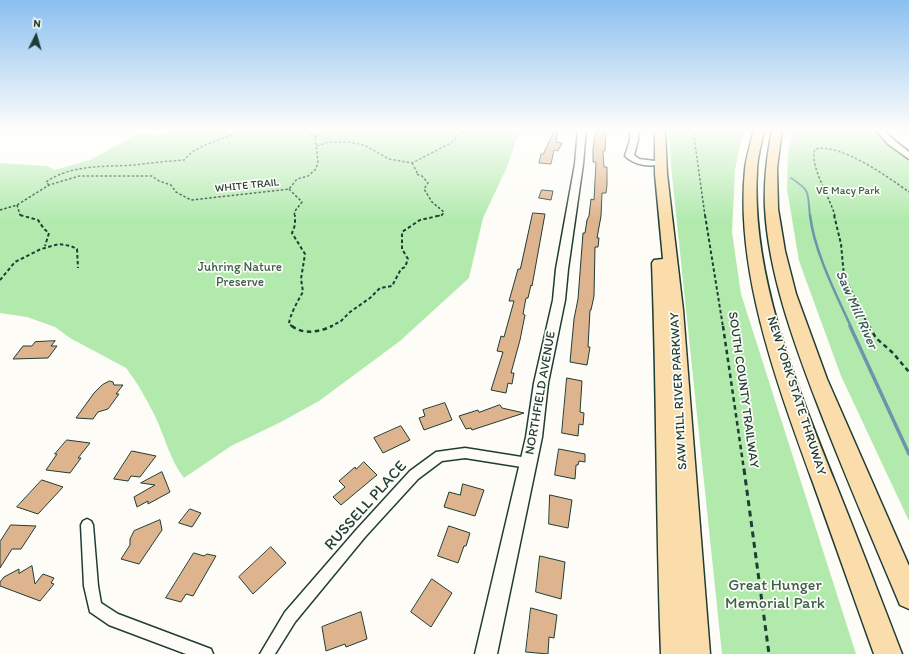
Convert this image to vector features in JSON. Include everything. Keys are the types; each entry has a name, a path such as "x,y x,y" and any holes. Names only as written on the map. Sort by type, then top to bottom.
{"highway":[{"name":"SAW MILL RIVER PARKWAY","path":"652,160 662,308 669,542 675,654"},
{"name":"SAW MILL RIVER PARKWAY","path":"661,160 662,187 675,306 696,654"},
{"name":"NEW YORK STATE THRUWAY","path":"752,160 750,202 753,241 765,301 779,353 801,419 888,654"},
{"name":"NEW YORK STATE THRUWAY","path":"772,160 772,198 778,244 792,304 810,358 835,424 909,596"}],"street":[{"name":"NORTHFIELD AVENUE","path":"486,654 534,437 541,383 559,300 562,269 579,160"},
{"path":"635,160 652,163"},
{"name":"RUSSELL PLACE","path":"268,654 290,617 361,533 414,475 440,456 465,453 528,463"},
{"path":"87,525 91,586 95,607 114,620 206,654"}],"path":[{"path":"49,185 46,182 49,179 66,172 96,167 185,160"},
{"name":"WHITE TRAIL","path":"0,210 17,205 49,185 79,176 152,176 159,181 171,185 176,192 191,200 289,189 297,179 308,176 316,169 318,160"},
{"path":"392,160 412,163 419,160"},
{"name":"SOUTH COUNTY TRAILWAY","path":"696,160 733,388 769,654"},
{"path":"814,160 816,168 832,205 839,236 844,276 864,318 876,338 893,353 909,372"},
{"path":"856,160 878,170 909,192"},
{"path":"289,189 302,202 295,211 295,225 292,233 305,254 302,265 301,287 303,292 297,300 296,310 289,319 289,324 293,329 307,332 321,330 336,324 354,309 374,296 381,288 392,286 401,269 405,267 408,259 402,249 402,232 420,220 442,215 444,212 436,207 425,192 424,189 428,183 422,176 416,174 412,163"},
{"path":"17,205 20,215 38,220 44,229 49,233 46,246"},
{"path":"0,280 7,268 14,262 46,246 71,245 77,249 78,268"}],"green space":[{"name":"Juhring Nature Preserve","path":"90,160 510,160 483,218 469,278 400,341 319,401 281,422 231,446 184,478 171,456 159,424 149,404 126,368 70,338 55,327 27,317 0,313 0,163 47,166 55,170"},
{"name":"Great Hunger Memorial Park","path":"671,160 737,160 735,170 732,232 741,294 856,654 722,654"},
{"name":"VE Macy Park","path":"788,160 909,160 909,521 841,376 799,261 787,189"}],"building":[{"path":"540,160 552,160 551,164 539,163"},
{"path":"593,160 604,160 604,167 607,167 607,185 606,193 602,193 601,216 597,238 599,238 598,247 595,247 594,296 590,310 588,347 590,347 587,365 570,362 574,319 578,299 583,233 585,233 589,216 591,199 594,200 596,162 593,162"},
{"path":"542,190 553,191 551,200 539,198"},
{"path":"533,213 545,214 532,286 531,285 528,298 526,298 523,314 525,315 520,340 511,373 514,373 512,384 508,383 506,393 491,390 503,352 497,351 501,336 504,337 514,301 509,301 518,269 520,269"},
{"path":"55,341 51,346 57,346 48,358 13,359 23,346 32,346 35,342"},
{"path":"567,378 582,381 580,412 584,413 583,425 579,424 578,436 562,433"},
{"path":"110,381 113,382 114,385 123,385 116,394 119,394 108,409 98,412 93,419 76,418 94,393 102,385"},
{"path":"445,403 452,420 424,430 419,418 425,416 423,410"},
{"path":"500,405 502,408 524,413 472,430 471,428 466,429 459,416 478,410 479,412"},
{"path":"401,426 410,440 383,453 374,438"},
{"path":"67,440 90,443 78,458 81,458 70,473 46,470 57,454 55,454"},
{"path":"559,449 585,454 585,462 579,461 578,465 576,465 575,479 555,475"},
{"path":"132,451 156,456 140,477 131,476 128,481 114,479"},
{"path":"364,462 377,475 341,505 333,497 345,487 339,481 355,467 356,469"},
{"path":"162,472 170,492 148,504 148,501 137,507 134,497 155,485 141,483"},
{"path":"42,480 63,487 38,514 17,507"},
{"path":"463,484 484,490 475,516 444,507 449,492 460,495"},
{"path":"550,495 572,500 568,528 549,524"},
{"path":"190,509 201,513 192,527 179,523"},
{"path":"160,520 162,530 139,564 121,559 130,545 130,539 134,531"},
{"path":"11,525 36,526 21,549 12,549 0,568 0,542"},
{"path":"449,526 470,533 458,563 438,556"},
{"path":"271,547 286,563 253,594 239,577"},
{"path":"194,553 204,556 207,554 216,556 193,596 186,594 181,602 166,598"},
{"path":"540,556 565,562 561,599 536,592"},
{"path":"32,566 35,584 43,574 54,578 51,583 54,584 40,601 0,586 0,582 4,577 19,569 19,573"},
{"path":"432,579 452,593 431,627 411,612"},
{"path":"531,608 557,615 554,638 549,637 548,654 526,652"},
{"path":"361,612 367,639 346,647 345,644 326,651 322,627"}],"waterway":[{"name":"Saw Mill River","path":"791,178 802,186 807,193 810,216"},
{"name":"Saw Mill River","path":"810,215 812,229 821,258 832,287 851,327"},
{"name":"Saw Mill River","path":"850,326 909,454"}]}
